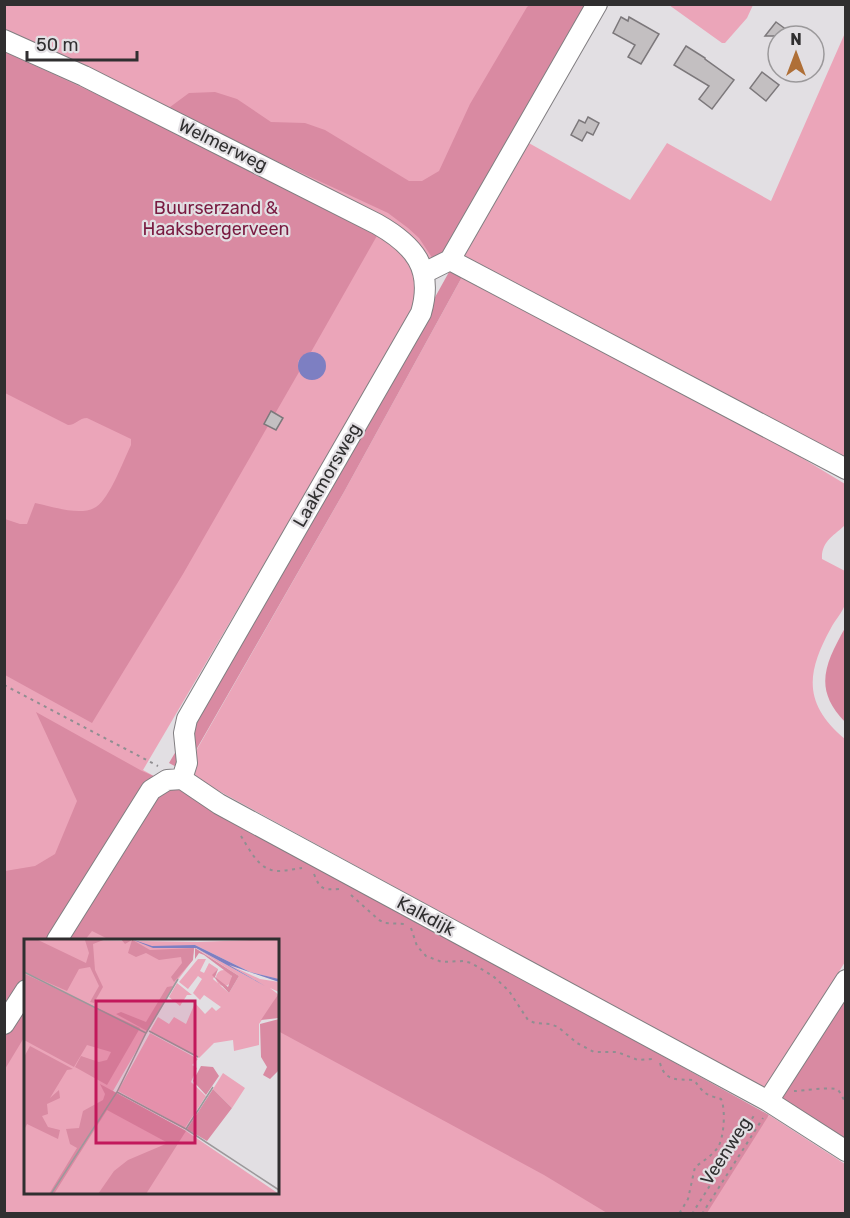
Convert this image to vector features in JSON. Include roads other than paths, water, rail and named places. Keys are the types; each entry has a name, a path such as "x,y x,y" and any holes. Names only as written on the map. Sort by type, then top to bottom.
{"street":[{"path":"424,273 450,260 597,4"},
{"name":"Welmerweg","path":"4,40 94,81 387,229 410,246 424,273"},
{"path":"450,260 846,469"},
{"name":"Laakmorsweg","path":"182,778 187,763 184,733 187,718 421,313 426,286 424,273"},
{"path":"58,939 151,790 166,780 182,778"},
{"name":"Kalkdijk","path":"182,778 219,804 770,1097 846,1151"},
{"path":"770,1097 846,980"},
{"path":"4,1024 24,993"}],"water":[{"path":"312,352 322,356 326,366 322,376 312,380 302,376 298,366 302,356"}],"park label":[{"name":"Buurserzand & Haaksbergerveen","path":"216,218"}]}
